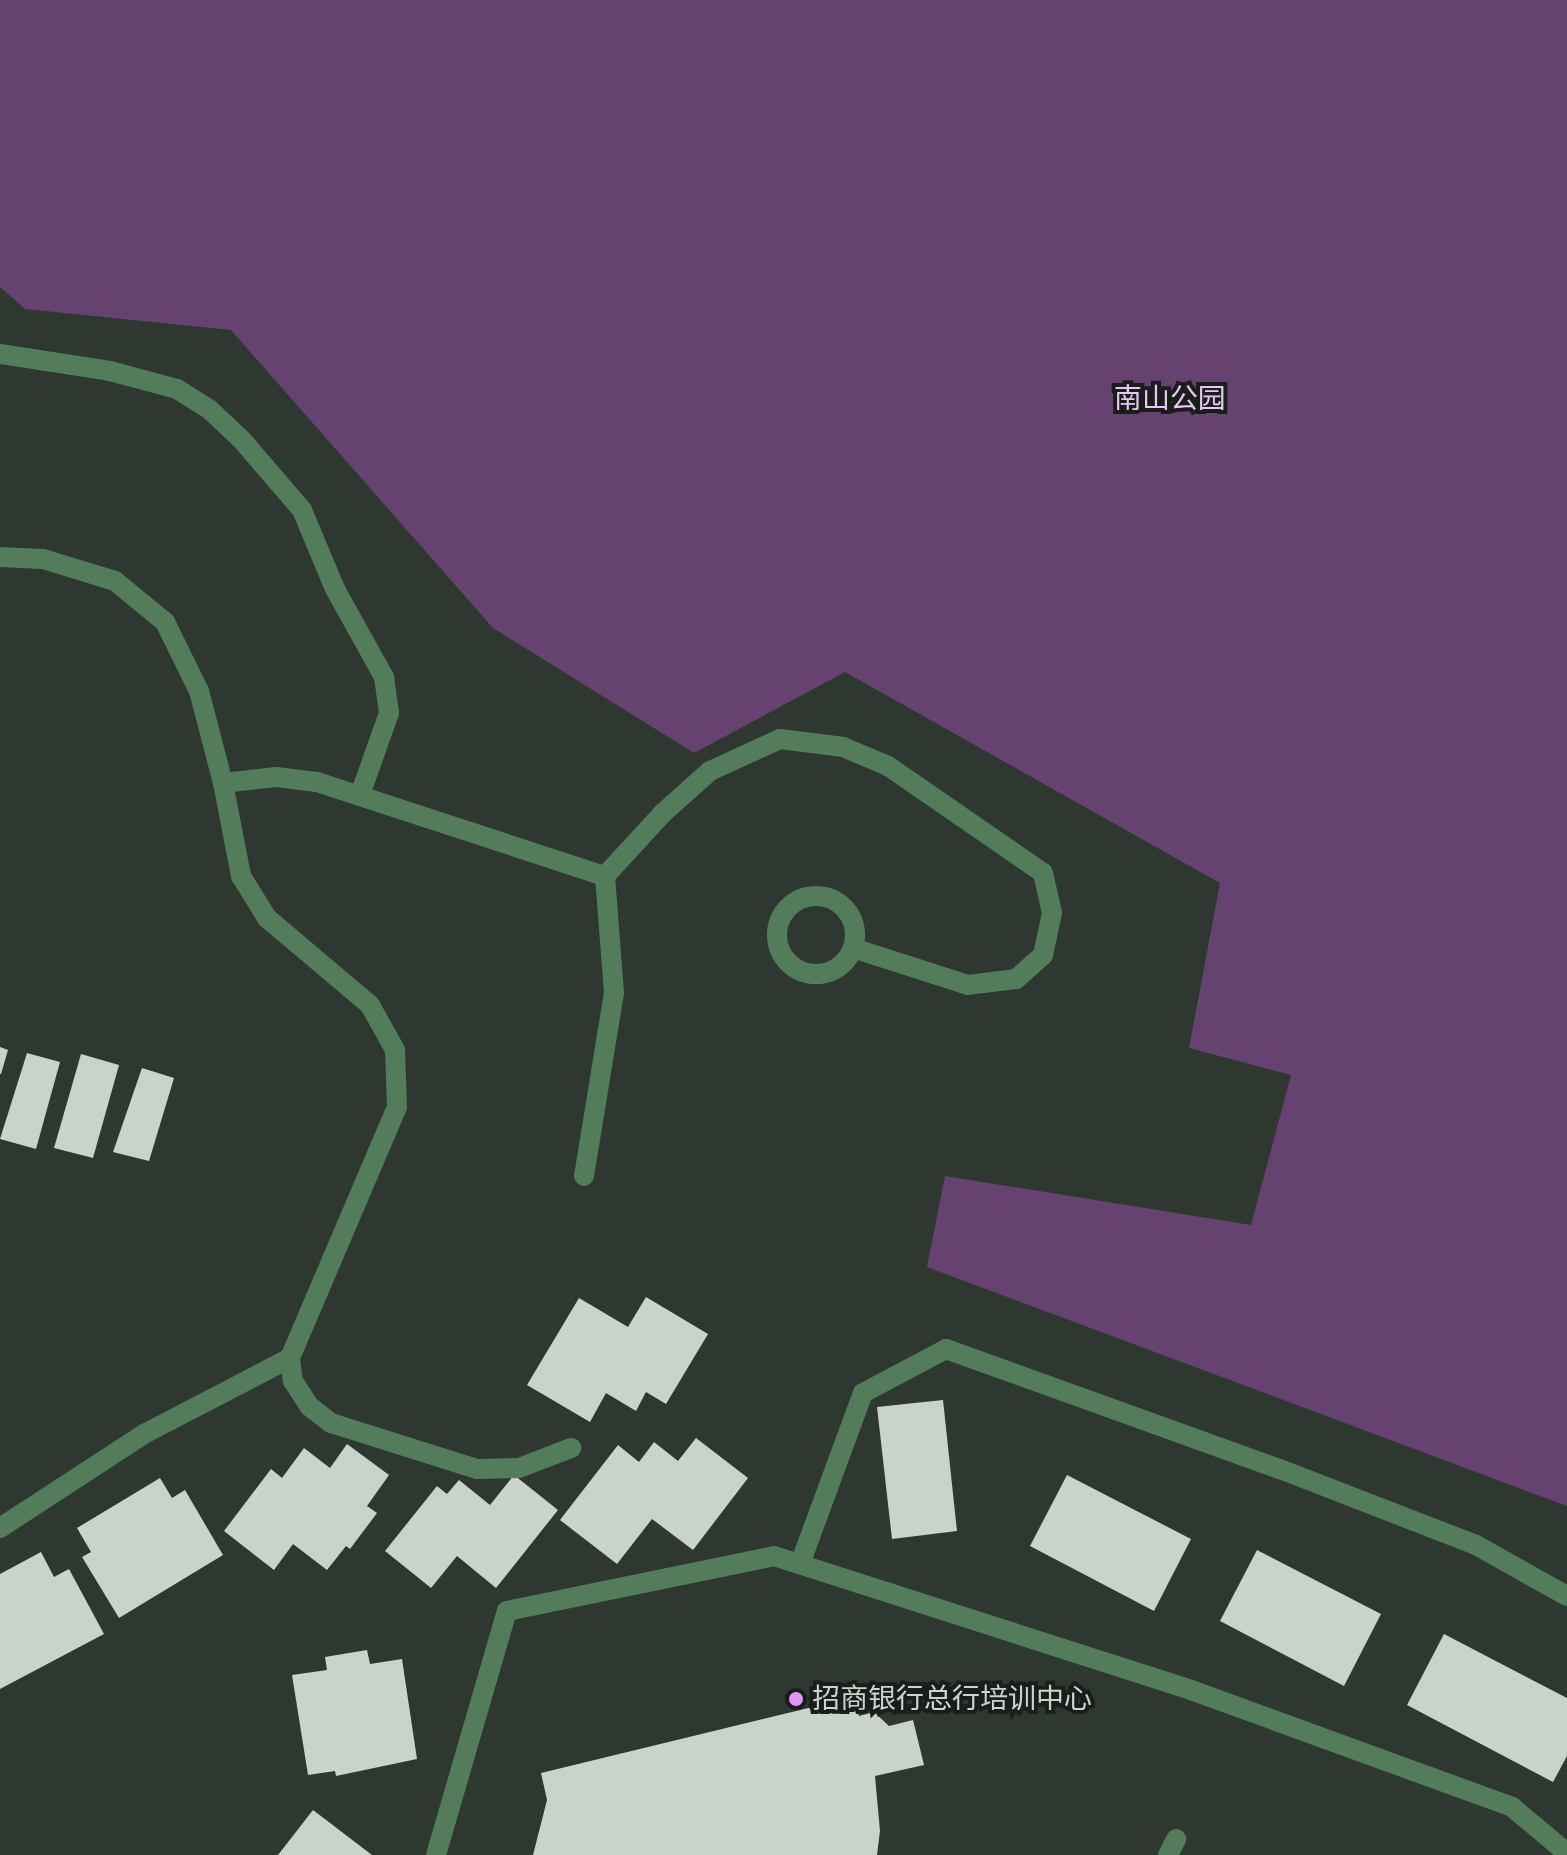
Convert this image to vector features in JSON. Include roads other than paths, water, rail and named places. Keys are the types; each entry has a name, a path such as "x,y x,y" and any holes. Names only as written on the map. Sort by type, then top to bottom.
{"street":[{"path":"0,354 110,371 177,389 210,410 241,439 302,510 335,589 384,677 389,713 360,795"},
{"path":"0,557 43,559 115,581 165,622 199,691 223,783 241,876 267,918 370,1005 395,1050 397,1107 290,1358 293,1381 309,1406 331,1423 477,1469 519,1468 571,1448"},
{"path":"584,1176 614,993 605,876 663,813 710,771 780,739 843,747 888,766 1043,873 1052,913 1043,955 1016,979 968,985 853,948"},
{"path":"223,783 276,777 317,782 605,876"},
{"path":"800,1564 863,1393 946,1349 1280,1469 1476,1545 1567,1596"},
{"path":"0,1528 146,1433 290,1358"},
{"path":"436,1855 507,1611 774,1556 1191,1690 1512,1807 1567,1853"}],"place":[{"name":"招商银行总行培训中心","path":"796,1699"}],"park label":[{"name":"南山公园","path":"1170,399"}]}
